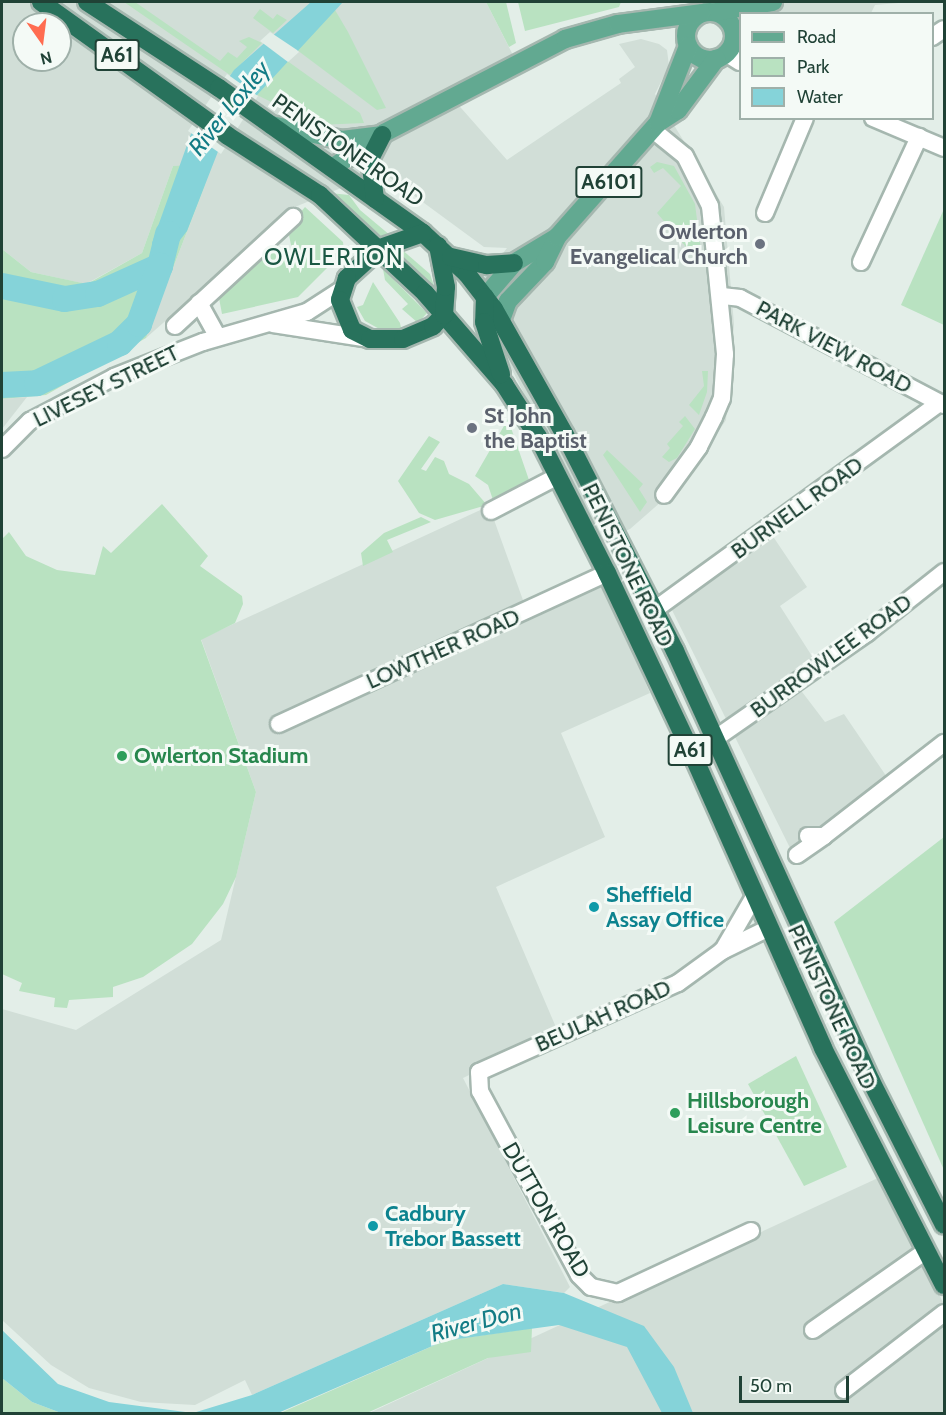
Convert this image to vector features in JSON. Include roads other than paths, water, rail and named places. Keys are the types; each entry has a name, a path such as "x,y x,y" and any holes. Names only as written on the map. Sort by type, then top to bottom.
{"highway":[{"name":"PENISTONE ROAD","path":"41,2 228,135 292,175 380,248 444,315 504,384 558,476 607,573 823,1048 926,1251 943,1279"},
{"name":"PENISTONE ROAD","path":"87,2 219,88 423,233 445,251 485,297 501,320 570,445 653,611 716,738 871,1081 943,1219"},
{"path":"375,199 370,159 382,135"},
{"path":"292,175 332,168"},
{"path":"423,233 380,248 356,268 342,290 339,300 346,321 352,330 370,339 403,339 421,334 444,315 445,251"},
{"name":"A6101","path":"445,251 487,265 514,263"},
{"path":"485,297 484,322 504,384"},
{"path":"769,928 782,881"}],"main road":[{"path":"332,168 382,135 565,39 618,24 654,22 766,6"},
{"name":"A6101","path":"501,320 508,301 545,262 557,237 655,127 678,110 728,58 738,33 729,21 708,13 689,23 687,42 655,127"},
{"path":"654,22 687,42 699,58 728,58"},
{"path":"271,125 342,140 382,135"},
{"name":"A6101","path":"485,297 514,263 557,237"}],"street":[{"path":"765,213 804,120"},
{"path":"878,120 945,148"},
{"path":"655,127 685,156 704,188 715,225 722,296 722,398 699,447 664,495"},
{"path":"861,262 919,137"},
{"name":"LIVESEY STREET","path":"175,326 293,217"},
{"name":"LIVESEY STREET","path":"2,449 21,428 54,407 139,367 218,337 273,324 316,308 342,290"},
{"name":"PARK VIEW ROAD","path":"722,296 740,298 942,404"},
{"path":"199,303 218,337"},
{"name":"LIVESEY STREET","path":"273,324 370,339"},
{"name":"BURNELL ROAD","path":"653,611 942,404"},
{"path":"491,511 558,476"},
{"name":"BURROWLEE ROAD","path":"716,738 867,633 945,572"},
{"name":"LOWTHER ROAD","path":"279,724 607,573"},
{"path":"797,855 816,836 945,743"},
{"name":"BEULAH ROAD","path":"722,951 755,895"},
{"name":"BEULAH ROAD","path":"479,1072 678,983 722,951 769,928"},
{"name":"DUTTON ROAD","path":"479,1072 480,1091 573,1265 591,1287 618,1293 751,1231"},
{"path":"813,1330 926,1251"},
{"path":"844,1390 945,1313"}],"water":[{"name":"River Loxley","path":"311,2 343,2 246,107 219,149 187,231 160,266 152,243 192,131 234,70"},
{"name":"River Don","path":"503,1284 564,1293 644,1326 674,1367 693,1413 662,1413 627,1347 559,1325 444,1341 278,1413 193,1413 252,1395"},
{"path":"2,1330 58,1384 109,1402 193,1413 61,1413 32,1402 2,1378"}],"waterway":[{"name":"River Loxley","path":"2,286 65,299 98,294 160,266 168,234"},
{"name":"River Loxley","path":"2,385 37,383 120,343 139,324 160,266"}],"place":[{"name":"Owlerton Evangelical Church","path":"760,244"},
{"name":"St John the Baptist","path":"472,428"},
{"name":"Owlerton Stadium","path":"122,756"},
{"name":"Sheffield Assay Office","path":"594,907"},
{"name":"Hillsborough Leisure Centre","path":"675,1113"},
{"name":"Cadbury Trebor Bassett","path":"373,1226"}],"district":[{"name":"OWLERTON","path":"334,257"}]}
